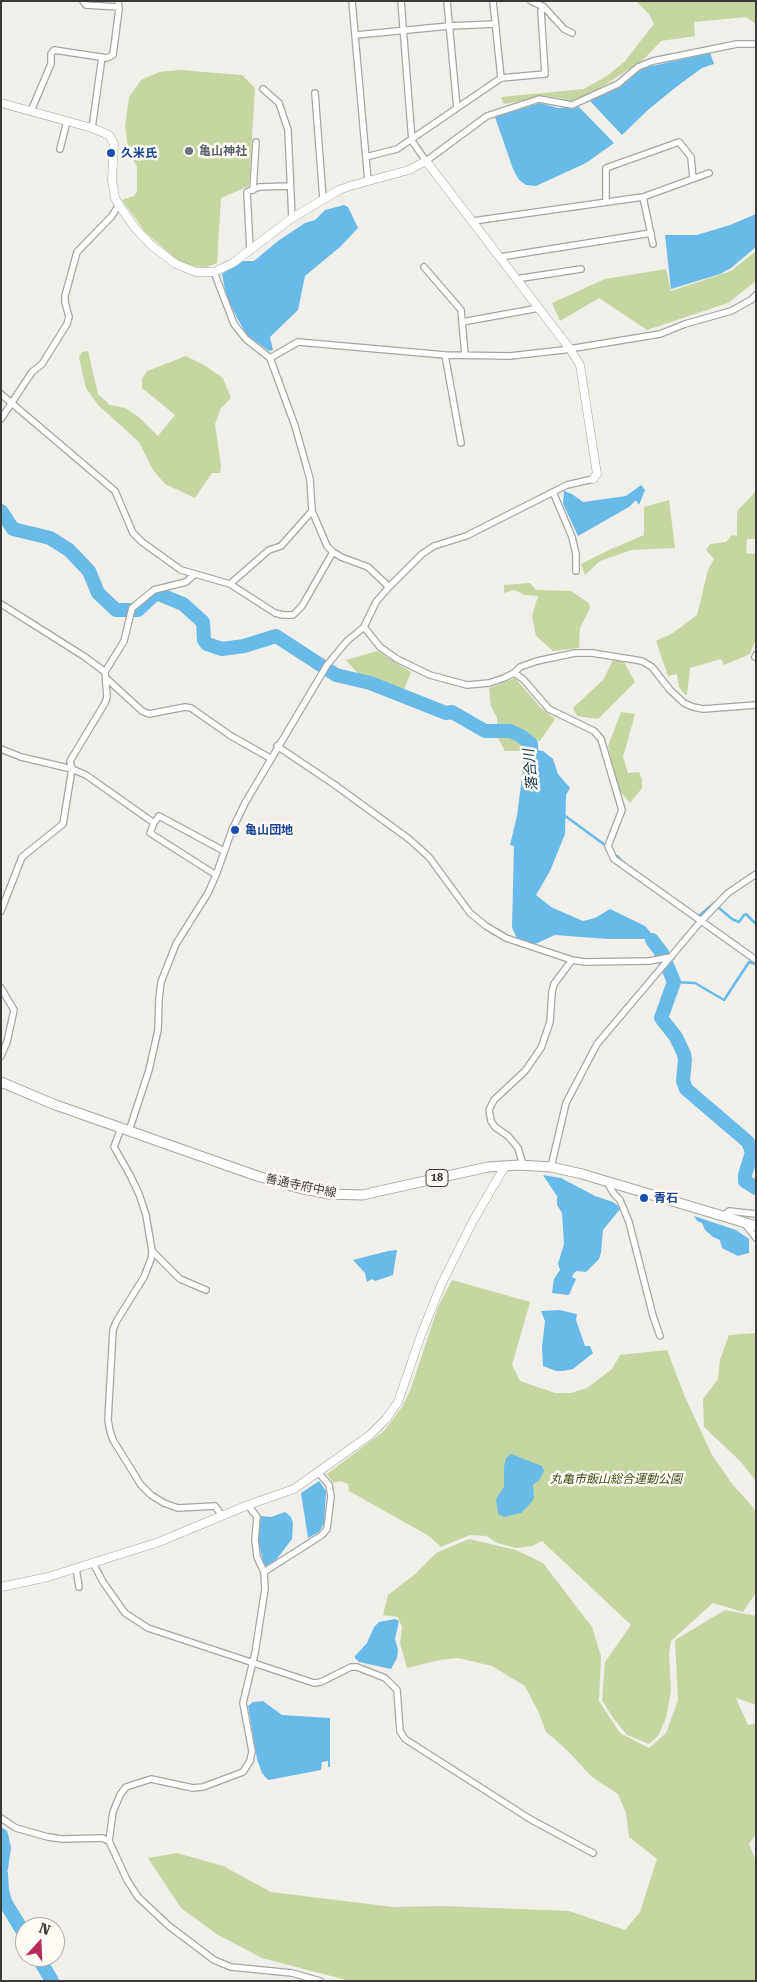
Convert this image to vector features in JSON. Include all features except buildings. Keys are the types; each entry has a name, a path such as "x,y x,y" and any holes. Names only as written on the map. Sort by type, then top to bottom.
{"main road":[{"name":"善通寺府中線","path":"1,1082 53,1104 125,1130 280,1183 321,1192 347,1196 385,1192 453,1174 523,1165 551,1167 723,1216 751,1221"}],"street":[{"path":"31,111 50,67 50,54 54,50 102,57 110,57 114,52 118,4 86,5 83,1"},
{"path":"352,1 368,181"},
{"path":"222,1516 215,1506 178,1508 164,1503 151,1495 141,1485 113,1440 108,1420 113,1330 144,1277 152,1251 146,1215 139,1194 130,1174 114,1148 125,1130 148,1070 158,1030 159,999 162,982 176,944 208,893 240,812 270,758 319,676 347,641 364,627 376,602 388,587 422,554 434,546 466,536 567,485 593,479 597,474 580,365 570,349 412,140 401,1"},
{"path":"447,1 457,108"},
{"path":"493,1 501,78"},
{"path":"531,1 544,7 564,29 572,33"},
{"path":"366,157 397,150 501,78 545,74 541,11 544,7"},
{"path":"356,35 449,26 495,24"},
{"path":"1,103 92,128 109,135 114,144 112,180 118,205 143,237 176,264 196,272 214,272 233,263 292,218 323,199 350,186 409,170 487,116 539,99 572,105 618,84 638,66 653,61 737,44 756,44"},
{"path":"92,128 102,57"},
{"path":"263,89 279,103 288,130 292,218"},
{"path":"315,93 323,199"},
{"path":"60,149 67,121"},
{"path":"253,190 256,142"},
{"path":"606,202 606,168 679,142 690,156 693,179"},
{"path":"472,221 643,197 709,173"},
{"path":"250,249 247,192 259,187 290,186"},
{"path":"643,197 653,244"},
{"path":"1,419 32,372 42,364 67,324 69,316 65,296 76,252 111,217 118,205"},
{"path":"500,257 651,233"},
{"path":"424,267 461,310 465,355"},
{"path":"516,279 581,269"},
{"path":"214,272 234,324 246,339 270,358 295,426 310,479 312,511 327,546 333,552 368,568 388,587"},
{"path":"270,358 298,342 445,355 510,356 570,349 660,334 685,324 731,311 753,301 756,295"},
{"path":"462,322 539,308"},
{"path":"445,355 461,443"},
{"path":"1,394 115,492 133,533 142,542 181,570 230,584 275,613 293,615 302,606 333,552"},
{"path":"553,492 572,537 576,554 576,571"},
{"path":"230,584 268,550 281,546 312,511"},
{"path":"1,911 22,857 63,824 72,769 70,761 105,703 107,697 105,675 124,641 131,610 154,590 186,582 194,574"},
{"path":"1,604 85,657 142,711 149,714 191,708 231,736 270,758"},
{"path":"364,627 380,647 389,654 430,674 467,685 489,683 537,661 575,653 592,653 642,661 652,668 670,690 684,702 693,706 703,709 756,705"},
{"path":"514,673 523,679 549,709 594,731 601,739 622,810 608,846 614,859 756,960"},
{"path":"277,746 335,785 429,857 470,913 486,926 506,938 572,960 604,962 668,959"},
{"path":"1,749 21,758 72,769 86,774 154,823"},
{"path":"216,875 150,833 159,816 224,851"},
{"path":"551,1167 566,1103 597,1044 701,921 728,893 756,874"},
{"path":"523,1165 518,1148 508,1136 495,1127 491,1121 489,1110 494,1100 525,1071 541,1048 550,1022 554,984 572,960"},
{"path":"1,988 14,1010 7,1042 1,1056"},
{"path":"1,1587 48,1577 159,1542 248,1505 294,1489 370,1435 392,1411 402,1393 415,1352 441,1285 473,1221 505,1166"},
{"path":"607,1182 620,1200 629,1222 660,1336"},
{"path":"723,1216 729,1211 751,1221 756,1238"},
{"path":"152,1251 180,1279 206,1290"},
{"path":"264,1572 322,1535 327,1529 332,1496 329,1485 318,1472"},
{"path":"248,1505 257,1517 256,1557 264,1572 266,1589 244,1702 252,1751 250,1761 243,1772 203,1787 192,1788 151,1780 126,1788 120,1795 112,1812 110,1841 138,1897 169,1926 206,1956 231,1967 292,1973 320,1981"},
{"path":"93,1563 103,1582 125,1613 148,1628 314,1683 351,1667 357,1667 385,1678 396,1690 400,1731 405,1739 530,1819 593,1853"},
{"path":"76,1568 78,1587"},
{"path":"1,1818 16,1828 48,1837 62,1839 102,1838 110,1841"}],"green space":[{"path":"636,1 756,1 756,24 746,17 694,22 695,36 661,41 643,60 579,102 547,96 504,104 501,97 584,89 607,76 625,61 654,24 649,14"},
{"path":"180,70 242,75 255,88 249,186 221,198 217,263 207,267 189,266 175,258 146,233 122,200 134,196 137,192 137,166 129,154 125,126 129,97 141,80 159,72"},
{"path":"756,251 756,281 728,303 647,330 599,298 560,321 552,303 605,279 666,269 671,291 731,271"},
{"path":"88,351 98,394 110,405 125,408 139,417 158,436 175,415 142,388 142,379 147,371 186,356 223,378 231,398 221,408 215,424 221,466 220,473 212,473 195,498 165,484 153,470 139,442 98,405 86,388 79,357 82,352"},
{"path":"756,491 756,539 747,539 746,553 756,554 756,638 750,654 724,665 721,659 690,668 687,695 684,694 679,687 677,674 668,676 656,641 673,633 697,615 708,570 714,559 706,550 710,544 726,542 732,535 737,536 737,514 739,509"},
{"path":"669,500 675,548 631,550 600,561 585,575 581,564 644,535 644,507"},
{"path":"530,583 536,590 571,591 589,603 590,608 580,628 579,648 553,651 536,636 532,616 538,596 525,595 514,590 504,593 504,585"},
{"path":"377,651 411,672 403,692 361,677 346,660"},
{"path":"613,660 624,662 635,682 598,719 577,716 573,708 603,680"},
{"path":"515,678 541,708 555,719 540,741 534,740 524,746 522,751 505,751 498,738 497,718 491,706 489,688"},
{"path":"621,712 635,714 623,757 628,773 639,772 642,780 642,788 630,803 619,790 608,746"},
{"name":"丸亀市飯山総合運動公園","path":"452,1280 530,1302 512,1365 520,1381 555,1393 571,1393 587,1388 612,1369 620,1355 667,1350 685,1397 712,1455 756,1513 755,1594 743,1612 713,1603 671,1641 669,1653 671,1691 666,1718 658,1736 649,1744 627,1735 613,1718 602,1700 605,1662 631,1625 542,1541 532,1546 516,1548 497,1543 487,1536 470,1535 441,1547 429,1536 349,1491 348,1484 340,1481 333,1483 327,1474 384,1431 402,1407 410,1391 438,1307"},
{"path":"756,1333 756,1481 740,1461 704,1427 703,1399 718,1379 720,1360 729,1335"},
{"path":"469,1539 516,1550 543,1563 592,1627 601,1656 599,1701 620,1733 649,1748 666,1733 678,1700 675,1640 725,1610 756,1616 756,1705 736,1698 748,1725 756,1723 756,1834 749,1844 756,1861 756,1981 350,1981 262,1958 218,1935 181,1908 148,1858 177,1853 223,1866 271,1892 393,1907 444,1906 569,1911 625,1930 640,1912 657,1859 629,1837 626,1813 618,1794 592,1777 567,1750 546,1732 539,1713 525,1686 492,1666 458,1658 440,1660 407,1668 400,1643 402,1627 398,1617 383,1615 388,1595 414,1575 436,1553"}],"water":[{"path":"710,53 714,64 702,68 676,87 622,135 589,100 616,89 643,68"},
{"path":"540,103 558,108 579,107 614,143 586,163 536,186 526,185 519,180 513,169 495,117"},
{"path":"344,205 348,207 358,228 340,247 305,276 298,310 270,337 273,350 269,351 247,335 226,295 222,274 243,261 254,261 278,241 305,223 315,220 325,210"},
{"path":"756,214 756,247 731,268 720,274 671,289 665,235 697,235 730,225"},
{"path":"641,485 645,490 639,505 636,500 629,507 578,536 563,504 564,491 583,502 626,496"},
{"path":"533,743 536,750 543,751 553,759 558,774 570,788 566,795 565,834 550,871 536,895 551,907 583,921 595,918 610,909 645,926 664,953 655,956 650,941 646,939 608,939 555,935 533,945 517,939 512,927 514,846 510,845 517,816 526,746"},
{"path":"543,1175 561,1178 595,1196 613,1202 621,1208 603,1230 599,1259 586,1272 577,1271 574,1273 572,1277 576,1279 569,1295 552,1293 554,1279 560,1270 558,1264 564,1244 562,1213 557,1205 557,1196"},
{"path":"694,1216 736,1230 749,1239 749,1253 738,1256 722,1248 720,1240 705,1230 702,1223 697,1221"},
{"path":"397,1250 393,1275 375,1281 372,1279 367,1282 365,1273 353,1260 388,1251"},
{"path":"559,1310 577,1314 576,1320 585,1346 590,1346 593,1353 573,1369 563,1371 556,1371 543,1366 542,1347 545,1321 541,1311"},
{"path":"511,1454 542,1466 544,1471 540,1479 533,1485 534,1498 530,1504 521,1513 504,1517 498,1514 496,1499 504,1487 504,1467 506,1458"},
{"path":"319,1481 326,1491 324,1524 319,1532 308,1538 301,1493"},
{"path":"285,1512 291,1517 293,1523 292,1539 276,1560 264,1567 258,1538 261,1516 271,1517"},
{"path":"395,1619 399,1621 395,1639 398,1650 397,1658 391,1669 359,1662 355,1656 367,1643 374,1627 379,1622"},
{"path":"263,1701 282,1715 330,1718 330,1767 328,1767 328,1761 322,1762 321,1770 269,1780 266,1778 257,1759 248,1706 253,1702"}],"waterway":[{"name":"落合川","path":"1,511 13,529 50,538 69,550 89,571 98,593 116,610 138,610 156,593 183,604 203,622 204,640 207,644 222,649 244,646 276,636 336,675 370,683 446,713 452,712 485,731 510,731 521,736 531,744 532,762"},
{"path":"564,815 605,845"},
{"path":"617,856 624,863"},
{"path":"698,915 714,903"},
{"path":"719,908 732,919 739,922 746,914 756,924"},
{"name":"落合川","path":"652,940 662,953 674,982 661,1018 676,1037 684,1054 683,1081 686,1089 748,1142 752,1152 745,1181 756,1188"},
{"path":"674,982 695,983 724,1000 749,962 756,964"},
{"path":"1,1835 4,1848 1,1868"},
{"path":"1,1874 5,1902 15,1918"},
{"path":"44,1967 52,1981"}],"place":[{"name":"亀山神社","path":"189,151"},
{"name":"久米氏","path":"111,153"},
{"name":"亀山団地","path":"235,830"},
{"name":"青石","path":"644,1198"}]}
